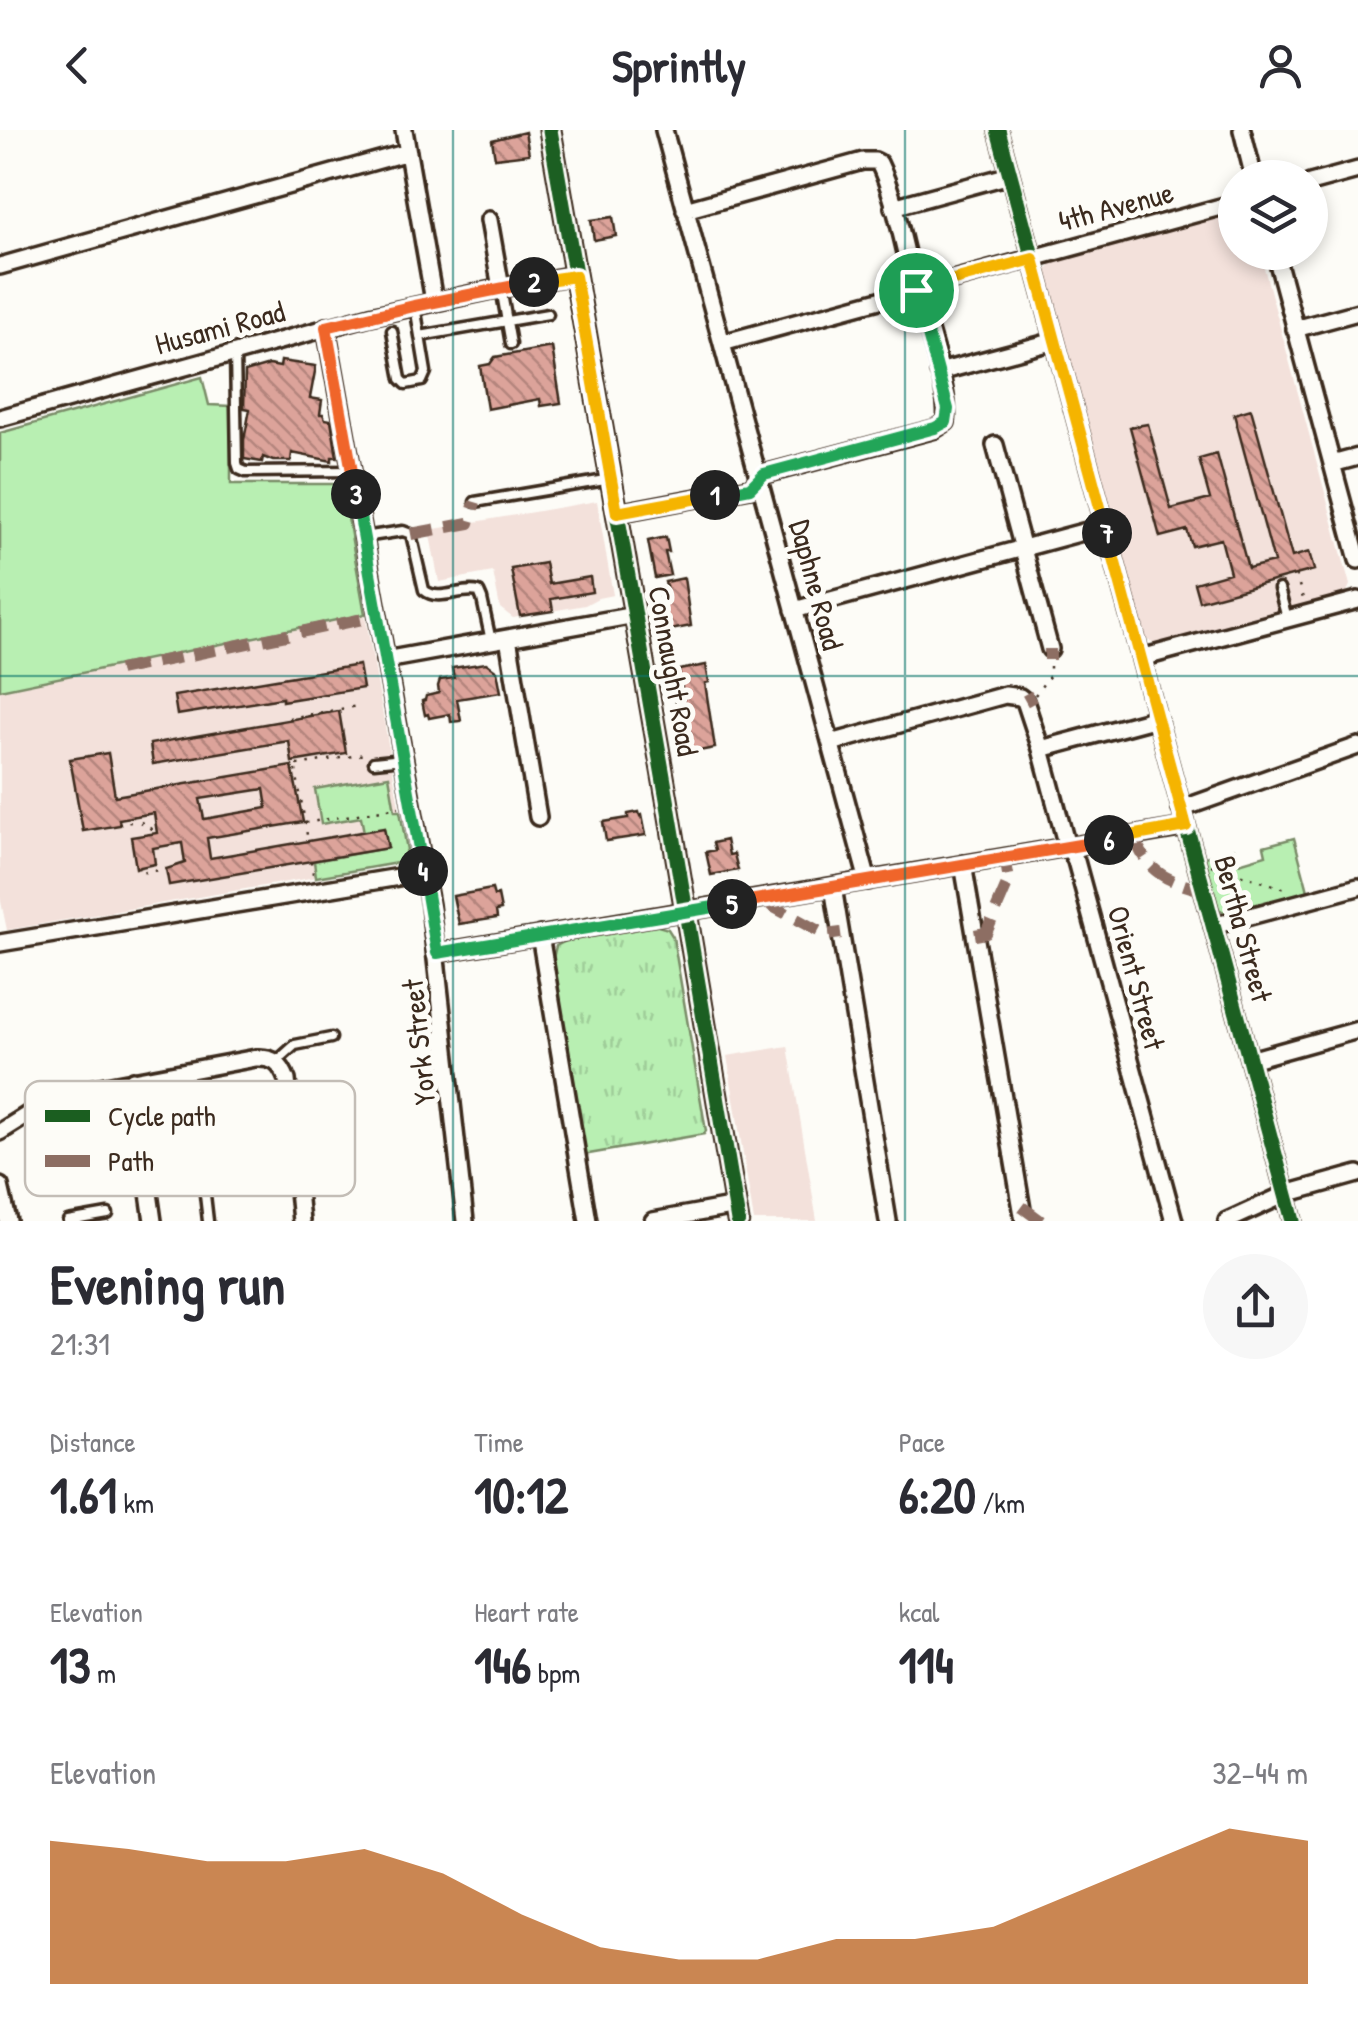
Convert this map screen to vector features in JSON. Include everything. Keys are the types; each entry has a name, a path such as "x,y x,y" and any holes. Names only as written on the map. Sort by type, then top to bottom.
{"street":[{"path":"404,130 434,301"},
{"name":"Connaught Road","path":"550,130 737,1214"},
{"name":"Daphne Road","path":"664,130 868,880"},
{"name":"Bertha Street","path":"998,130 1293,1221"},
{"path":"1242,130 1250,160"},
{"path":"0,266 408,152"},
{"path":"617,513 750,488 764,474 946,422 948,409 939,372 882,168 876,161 862,161 685,210"},
{"path":"1328,178 1358,170"},
{"path":"893,207 1010,175"},
{"name":"4th Avenue","path":"722,343 1218,208"},
{"path":"489,220 502,288"},
{"path":"1280,270 1358,560"},
{"name":"Husami Road","path":"0,418 326,327 434,301 575,276"},
{"path":"1296,329 1358,312"},
{"name":"York Street","path":"326,327 437,953 466,1221"},
{"path":"939,372 1055,341"},
{"path":"994,445 1050,655"},
{"path":"1332,464 1358,456"},
{"path":"794,610 1105,526"},
{"path":"1142,658 1358,600"},
{"path":"385,660 635,616"},
{"path":"508,638 538,817"},
{"path":"831,743 1005,695 1027,696"},
{"name":"Orient Street","path":"1027,696 1174,1221"},
{"path":"1041,749 1157,718"},
{"path":"1182,808 1358,746"},
{"path":"437,953 1186,826"},
{"path":"963,864 1024,1221"},
{"path":"0,943 423,872"},
{"path":"834,886 888,1221"},
{"path":"1213,926 1358,886"},
{"path":"540,936 588,1221"},
{"path":"1250,1060 1358,1030"},
{"path":"128,1081 267,1058 276,1062 287,1081"},
{"path":"0,1132 25,1117"},
{"path":"1227,1221 1286,1194 1358,1174"},
{"path":"0,1186 8,1221"},
{"path":"149,1196 152,1221"},
{"path":"299,1196 302,1221"},
{"path":"653,1221 737,1214"}],"lane":[{"path":"502,288 511,344"},
{"path":"392,331 400,379 406,384 420,382 426,378 414,306"},
{"path":"420,336 548,314"},
{"path":"235,352 239,469 352,471"},
{"path":"474,502 611,479"},
{"path":"363,538 402,531 411,534 424,590 434,596 479,592 491,641"},
{"path":"1279,589 1287,618"},
{"path":"374,762 403,759"},
{"path":"276,1062 294,1045 330,1038"},
{"path":"205,1196 208,1221"},
{"path":"68,1221 108,1214"}],"path":[{"path":"1296,574 1307,613"},
{"path":"1027,696 1050,676 1050,655"},
{"path":"289,718 358,706"},
{"path":"308,841 297,768 366,754"},
{"path":"305,823 400,807"},
{"path":"132,816 157,833"},
{"path":"118,824 138,820"},
{"path":"311,861 314,878"},
{"path":"1197,866 1207,864 1232,870 1314,898"},
{"path":"138,867 139,873 166,869"},
{"path":"1232,870 1250,916"}],"shaded area":[{"path":"1218,217 1218,270 1265,270 1350,585 1346,594 1157,645 1146,639 1046,275 1051,262"},
{"path":"597,501 613,595 585,605 513,618 500,608 493,572 439,582 429,530"},
{"path":"365,614 407,850 397,863 7,930 0,897 0,690"},
{"path":"788,1046 817,1221 754,1221 727,1056"}],"green space":[{"path":"202,377 209,405 231,406 231,484 342,484 365,614 0,690 0,433"},
{"path":"389,776 407,850 397,863 316,877 314,861 387,848 364,832 361,817 321,824 315,789"},
{"path":"1294,838 1308,891 1227,914 1219,909 1205,857 1234,849 1239,863 1266,855 1264,846"},
{"path":"655,925 668,929 673,937 706,1131 583,1155 550,959 556,946 570,939"}],"building":[{"path":"525,132 529,154 495,158 492,140"},
{"path":"613,217 616,236 594,240 591,220"},
{"path":"552,347 561,403 541,406 540,399 487,409 480,366 490,364 495,357"},
{"path":"281,361 316,366 310,398 322,400 320,414 331,420 337,457 332,457 332,461 292,453 291,461 244,459 250,409 244,408 245,372 269,365 280,367"},
{"path":"1251,409 1292,557 1309,552 1314,570 1199,601 1194,583 1230,573 1221,539 1192,546 1187,530 1160,537 1130,427 1148,424 1171,509 1210,499 1199,459 1217,454 1248,568 1274,562 1234,414"},
{"path":"666,537 670,575 655,578 648,541"},
{"path":"545,563 549,584 590,577 592,592 551,599 553,611 520,616 511,569"},
{"path":"684,578 691,626 660,632 657,617 664,615 660,597 668,596 665,582"},
{"path":"486,663 497,671 501,692 457,699 461,721 451,722 450,714 429,718 425,715 422,701 439,693 440,680 454,678 452,668"},
{"path":"359,665 363,688 177,715 174,696"},
{"path":"706,665 715,748 688,753 676,702 684,701 679,670"},
{"path":"339,711 346,753 292,762 289,741 153,764 150,744"},
{"path":"108,753 115,796 292,766 303,822 207,838 210,858 384,828 388,848 169,885 166,869 185,863 182,843 153,848 155,864 136,868 131,837 157,833 154,813 119,819 120,825 83,831 70,759","holes":["264,789 267,808 204,819 200,799"]},
{"path":"639,812 646,835 606,841 603,822"},
{"path":"726,840 738,870 711,875 706,852 715,850 713,843"},
{"path":"492,889 494,896 498,895 501,910 496,911 497,918 459,924 453,896"}],"marked path":[{"path":"411,534 469,523 475,502"},
{"path":"119,670 377,616"},
{"path":"1050,649 1050,660"},
{"path":"1025,701 1034,696"},
{"path":"1134,835 1145,858 1160,874 1204,891"},
{"path":"975,935 986,933 1009,880 1005,857"},
{"path":"770,897 772,906 826,935 841,933"},
{"path":"1022,1207 1041,1221"}],"cycle path":[{"path":"550,130 738,1221"},
{"path":"998,130 1293,1221"}],"route":[{"path":"1033,259 1186,826 437,953 326,327 434,301 575,276 617,513 750,488 764,474 946,422 948,409 916,290 1033,259"}]}
